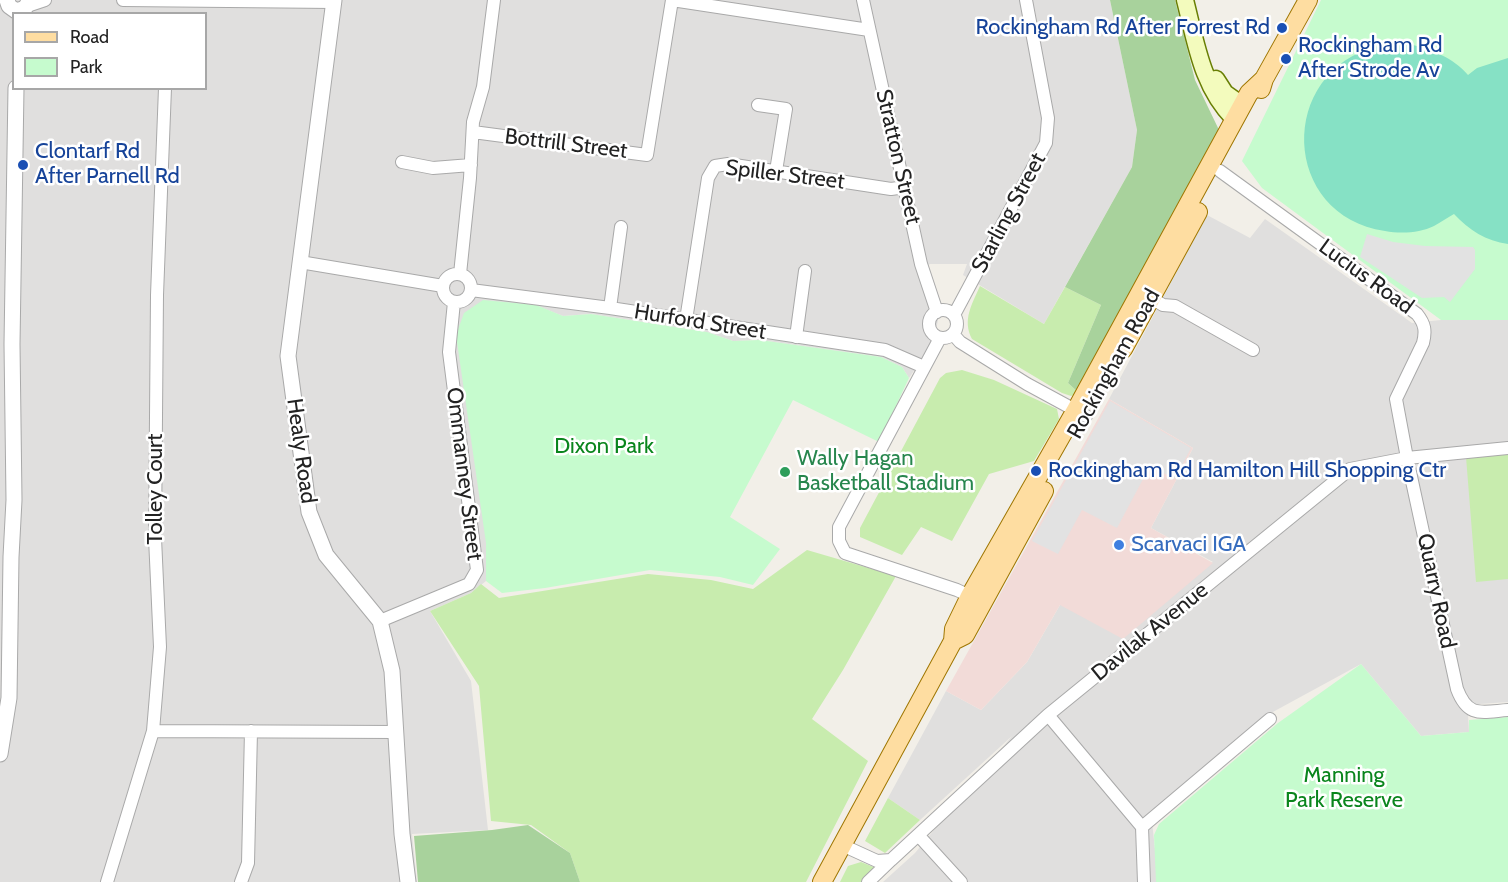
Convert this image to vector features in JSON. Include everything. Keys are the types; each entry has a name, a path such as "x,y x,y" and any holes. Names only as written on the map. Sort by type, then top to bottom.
{"main road":[{"path":"1185,0 1206,79 1221,105 1238,112"},
{"path":"1194,0 1208,61 1219,86 1238,112"},
{"name":"Rockingham Road","path":"1081,413 1151,298 1258,101 1264,79 1308,0"},
{"name":"Rockingham Road","path":"822,882 953,641 965,635 977,599 1081,413 1238,112 1249,93 1264,79"}],"street":[{"path":"20,6 45,0"},
{"path":"123,0 165,7 334,1"},
{"path":"460,274 473,122 483,87 494,0"},
{"path":"672,0 869,30"},
{"name":"Bottrill Street","path":"473,132 647,154 672,0"},
{"name":"Stratton Street","path":"863,0 921,264 936,312"},
{"name":"Starling Street","path":"954,315 1046,143 1048,118 1026,0"},
{"name":"Healy Road","path":"334,1 288,356 309,512 326,555 380,621 392,671 402,834 408,882"},
{"path":"0,754 9,698 14,500 12,344 16,90"},
{"name":"Tolley Court","path":"107,882 153,731 160,647 155,538 158,295 165,90"},
{"path":"759,105 786,109 776,171"},
{"path":"402,162 433,168 471,165"},
{"name":"Spiller Street","path":"687,320 708,178 715,166 728,164 891,189 905,187"},
{"name":"Lucius Road","path":"1220,171 1417,314 1422,320 1425,327 1423,343 1396,399 1407,458"},
{"path":"610,308 621,227"},
{"path":"300,262 443,286"},
{"path":"796,337 805,271"},
{"path":"452,274 460,274 471,282 468,297 462,301 454,302 448,298 443,286 452,274"},
{"name":"Hurford Street","path":"471,290 610,308 885,350 924,367"},
{"path":"1151,298 1164,305 1175,306 1253,350"},
{"name":"Ommanney Street","path":"380,621 469,584 477,570 449,352 454,302"},
{"path":"946,310 954,315 957,323 953,334 940,338 932,333 929,324 936,312 946,310"},
{"path":"953,334 960,342 1081,413"},
{"path":"940,338 839,527 839,541 845,553 977,599"},
{"name":"Davilak Avenue","path":"868,882 1048,715 1350,469 1407,458 1508,448"},
{"name":"Quarry Road","path":"1407,458 1457,689 1462,702 1470,710 1480,712 1508,710"},
{"path":"1048,715 1142,827 1144,882"},
{"path":"1142,827 1270,719"},
{"path":"153,731 396,732"},
{"path":"241,882 248,863 251,731"},
{"path":"919,836 962,882"},
{"path":"842,845 877,861 891,860"}],"shaded area":[{"path":"0,0 1110,0 1137,130 1132,167 1044,324 963,275 967,264 930,264 924,267 941,307 933,343 909,378 902,367 881,357 760,340 733,341 707,332 591,314 563,316 535,305 486,543 486,581 471,593 430,611 471,681 488,830 412,834 417,882 0,882"},
{"path":"1207,215 1250,238 1265,219 1412,323 1441,320 1508,320 1508,702 1480,704 1468,714 1469,732 1421,736 1361,664 1271,713 1151,813 1157,882 883,882 915,853 1012,736 920,820 888,798 946,691 981,710 1027,662 1060,605 1213,562 1151,528 1193,448 1109,399"},
{"path":"1367,234 1393,242 1425,246 1473,247 1475,269 1450,302 1444,297 1422,298 1360,257"},
{"path":"1109,399 1193,448 1151,528 1213,563 1123,639 1060,605 1027,662 981,710 946,691"},
{"path":"1110,401 1191,448 1175,479 1150,466 1117,528 1082,510 1058,554 1032,541"}],"green space":[{"path":"1110,0 1175,0 1195,80 1219,130 1079,393 1068,383 1101,305 1065,287 1132,167 1137,130"},
{"path":"1321,0 1508,0 1508,320 1441,320 1262,188 1242,161"},
{"path":"1410,44 1449,59 1468,75 1477,68 1508,58 1508,244 1478,234 1454,214 1434,226 1410,232 1385,231 1351,220 1326,199 1310,173 1304,143 1308,112 1321,84 1345,61 1378,46"},
{"path":"980,286 1044,324 1065,287 1101,305 1068,383 1079,393 1071,396 1062,393 972,339 968,319"},
{"name":"Dixon Park","path":"483,300 536,305 563,316 591,314 707,332 733,341 760,340 881,357 902,367 909,378 879,442 793,400 730,517 780,549 753,585 720,577 650,570 502,593 486,581 486,543 456,335 464,313"},
{"path":"962,370 994,380 1057,409 1059,419 1034,461 989,474 952,541 921,527 902,555 860,537 860,528 940,378 946,373"},
{"path":"1508,454 1508,579 1476,582 1466,457"},
{"path":"807,550 896,576 843,670 812,719 868,761 806,882 580,882 570,853 531,825 491,821 479,686 430,611 471,593 481,584 499,598 648,574 711,580 753,589"},
{"name":"Manning Park Reserve","path":"1361,664 1421,736 1469,732 1469,720 1508,717 1508,882 1156,882 1154,835 1159,824 1278,723"},
{"path":"888,798 920,820 885,853 865,841"},
{"path":"528,825 570,853 580,882 418,882 414,836"},
{"path":"861,862 876,868 861,882 840,882 848,866"}],"place":[{"name":"Rockingham Rd After Forrest Rd","path":"1282,28"},
{"name":"Rockingham Rd After Strode Av","path":"1286,59"},
{"name":"Clontarf Rd After Parnell Rd","path":"23,165"},
{"name":"Rockingham Rd Hamilton Hill Shopping Ctr","path":"1036,471"},
{"name":"Wally Hagan Basketball Stadium","path":"785,472"},
{"name":"Scarvaci IGA","path":"1119,545"}]}
